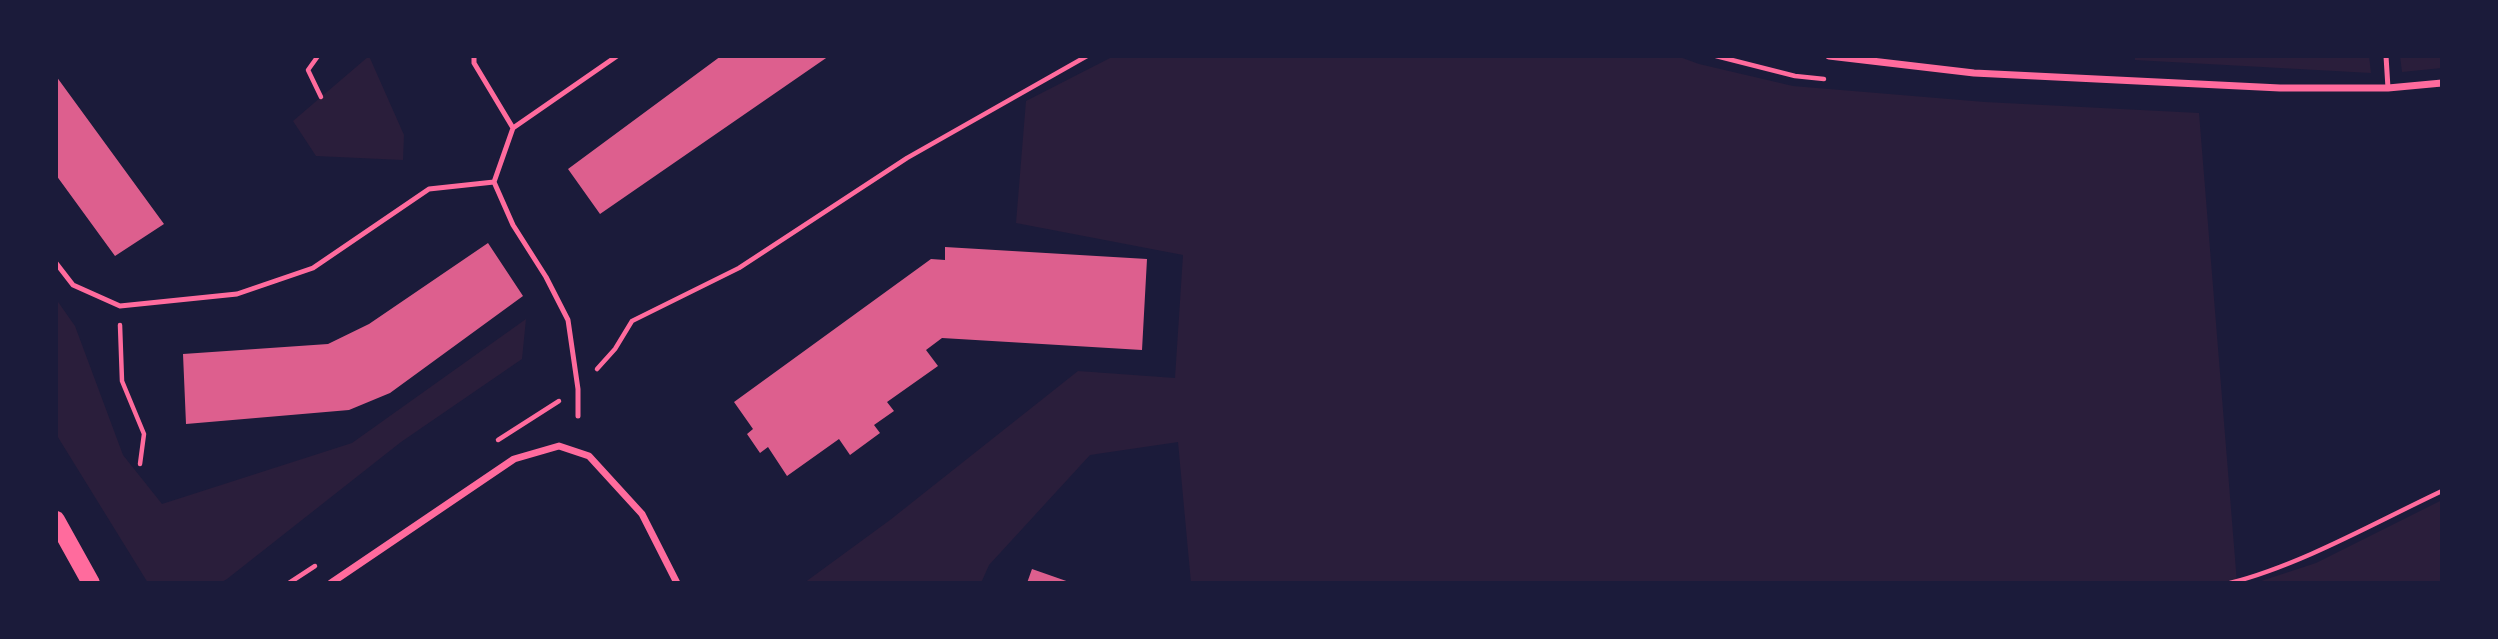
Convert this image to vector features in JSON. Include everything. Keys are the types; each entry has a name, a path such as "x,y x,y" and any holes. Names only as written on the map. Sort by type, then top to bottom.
{"main road":[{"path":"56,520 91,583"}],"street":[{"path":"1829,56 1975,73 2280,88 2388,88 2442,83"},
{"path":"331,583 514,459 559,446 589,456 642,514 677,583"}],"lane":[{"path":"474,56 474,63 513,128"},
{"path":"578,416 578,389 568,320 546,277 513,225 494,182 513,128 617,56"},
{"path":"2386,56 2388,88"},
{"path":"56,263 73,285 120,306 237,293 313,268 429,189 494,182"}],"path":[{"path":"318,56 308,70 321,97"},
{"path":"497,441 578,389 615,349 632,321 739,268 907,158 1087,56"},
{"path":"120,306 122,381 144,434 140,464"},
{"path":"2230,583 2248,579 2312,552 2442,491"},
{"path":"289,583 324,559"}],"shaded area":[{"path":"369,56 404,135 403,160 316,156 293,121"},
{"path":"1114,56 1677,56 1699,64 1793,86 1985,102 2199,113 2237,583 1191,583 1178,442 1090,455 989,565 981,583 804,583 890,520 1078,371 1175,378 1183,255 1016,223 1026,101"},
{"path":"2135,56 2369,56 2371,73 2135,60"},
{"path":"2400,56 2442,56 2442,68 2402,72"},
{"path":"56,299 75,326 123,455 162,504 352,443 526,319 522,359 401,442 227,579 220,583 148,583 56,434"},
{"path":"2442,500 2442,583 2255,583 2316,563"}],"building":[{"path":"721,56 829,56 600,214 568,169"},
{"path":"56,76 164,224 115,256 56,175"},
{"path":"488,243 523,296 390,393 349,410 186,424 183,354 328,344 369,324"},
{"path":"945,247 1147,259 1142,350 942,338 926,350 938,366 887,402 894,411 874,425 880,433 850,455 839,439 787,476 768,447 760,453 747,434 753,429 734,402 931,259 945,260"},
{"path":"1032,569 1072,583 1027,583"}]}
